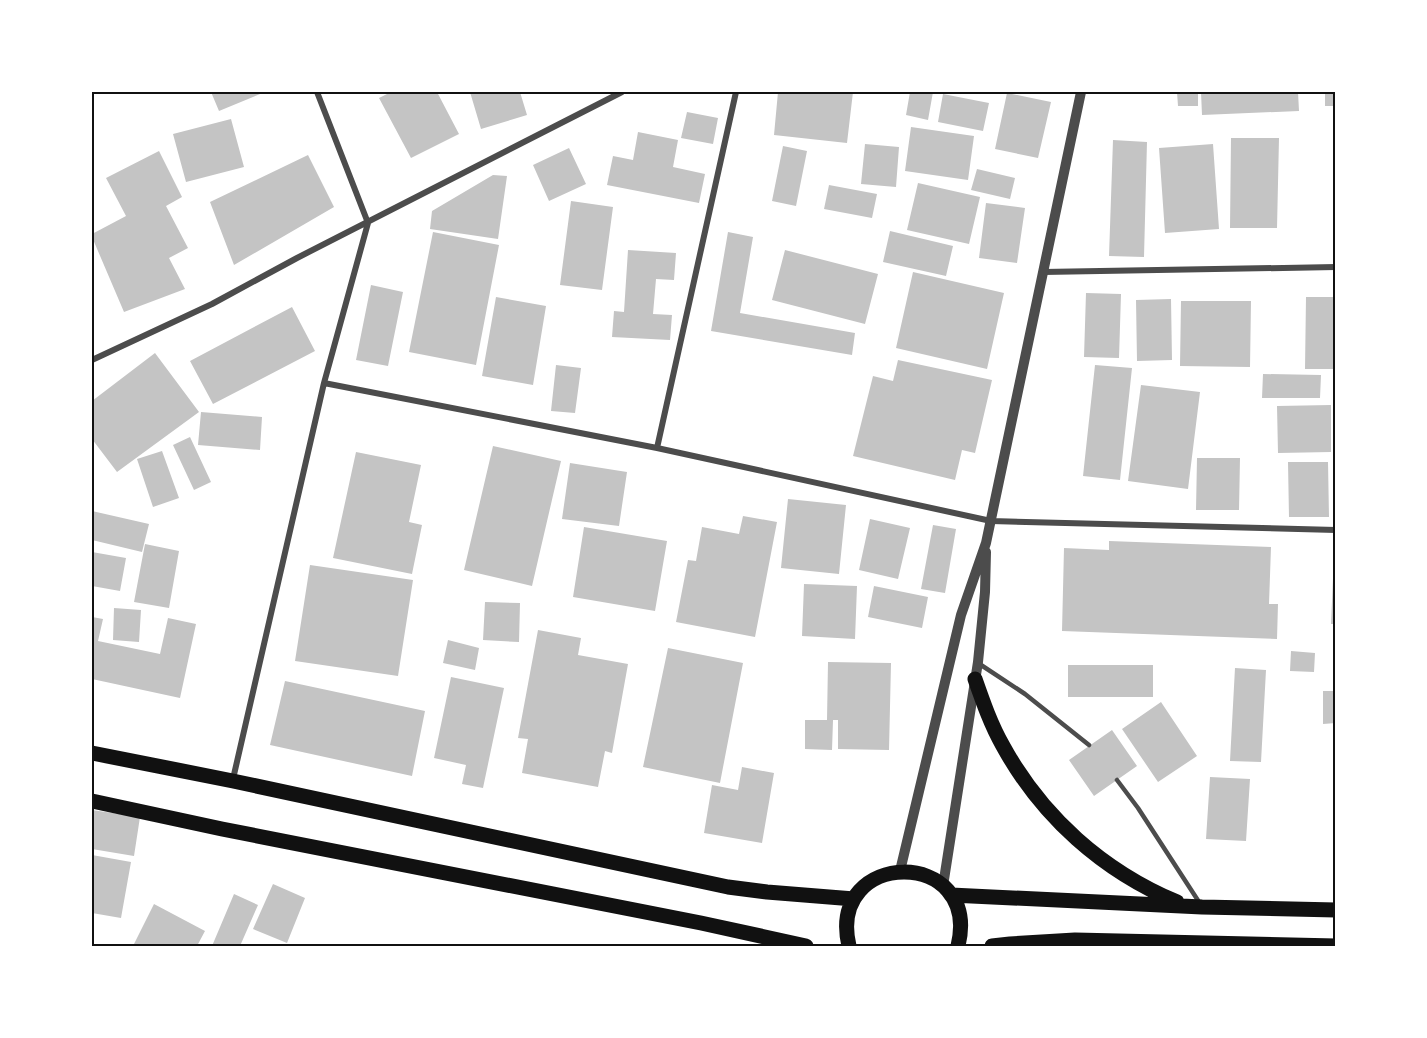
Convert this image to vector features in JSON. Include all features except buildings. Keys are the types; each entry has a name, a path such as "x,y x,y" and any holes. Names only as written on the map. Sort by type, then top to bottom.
{"main road":[{"path":"975,679 987,712 1011,760 1042,804 1067,831 1124,875 1155,893 1195,907"},
{"path":"92,753 728,887 854,899"},
{"path":"92,801 806,946"},
{"path":"849,946 846,934 847,916 854,899 867,885 882,875 900,871 916,872 931,878 947,891 960,912 962,932 958,946"},
{"path":"947,891 1195,907 1335,910"},
{"path":"992,946 1075,940 1335,946"}],"street":[{"path":"233,781 324,382 368,223 316,92"},
{"path":"92,360 212,304 297,258 622,92"},
{"path":"657,448 736,92"},
{"path":"900,871 961,615 986,543 1081,92"},
{"path":"1043,272 1335,267"},
{"path":"324,382 657,448 991,521 1335,530"},
{"path":"947,891 978,662 985,592 986,543"}],"lane":[{"path":"978,662 1024,694 1089,745"},
{"path":"1117,780 1138,808 1195,907"}]}
